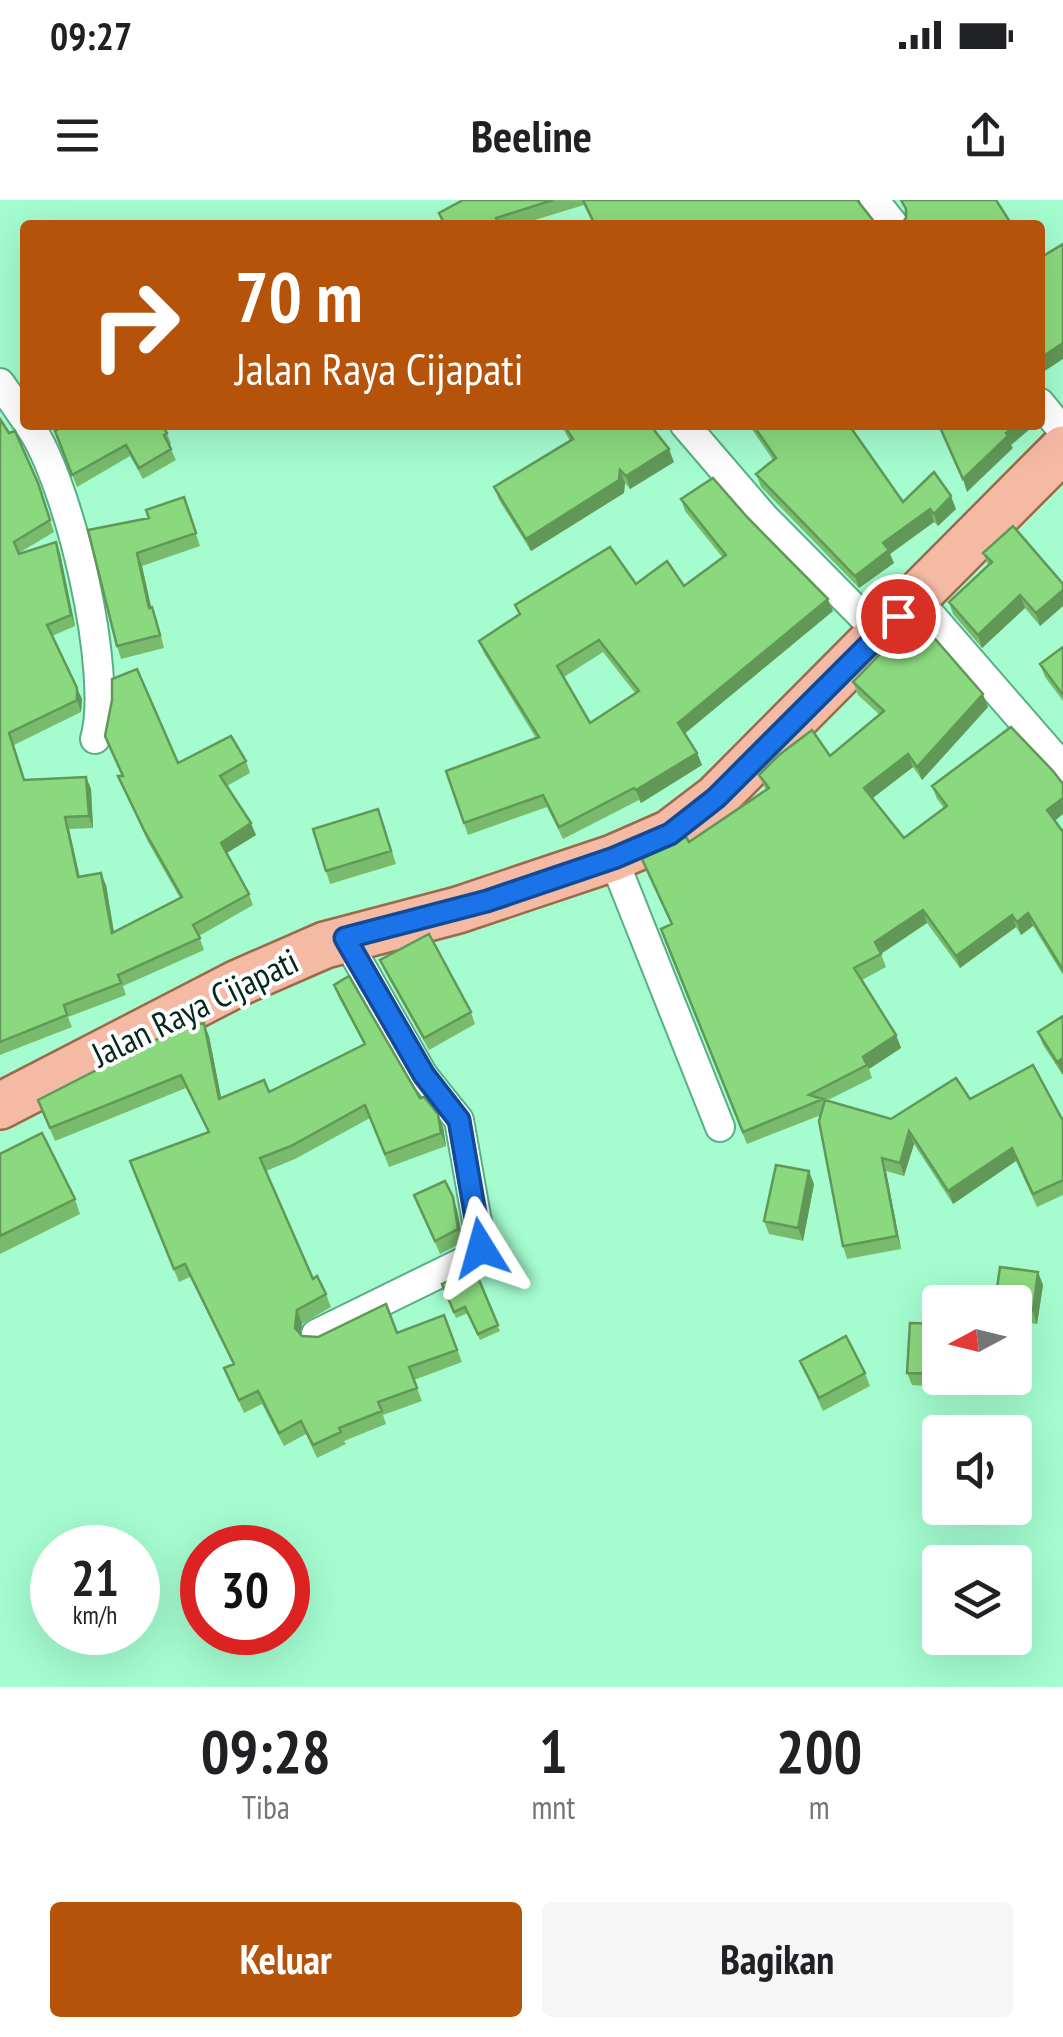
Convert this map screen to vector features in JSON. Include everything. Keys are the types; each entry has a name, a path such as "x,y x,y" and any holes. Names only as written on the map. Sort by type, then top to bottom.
{"main road":[{"name":"Jalan Raya Cijapati","path":"0,1106 238,983 345,938 458,910 614,858 670,834 716,798 1063,448"}],"street":[{"path":"874,200 890,220"},
{"path":"0,383 20,412"},
{"path":"1045,409 1063,432"},
{"path":"32,430 54,469 84,575 102,708 95,740"},
{"path":"689,430 764,517 880,634"},
{"path":"915,597 1063,767"},
{"path":"614,858 720,1128"},
{"path":"316,1334 467,1260 480,1251 481,1244 459,1120 424,1075 345,938"}],"building":[{"path":"463,200 553,200 497,220 442,220 439,213"},
{"path":"583,200 857,200 873,220 593,220"},
{"path":"901,200 996,200 1009,220 904,220 906,209"},
{"path":"1063,244 1063,343 1045,355 1045,255"},
{"path":"0,419 9,433 15,431 50,520 14,542 19,554 56,542 71,615 47,625 77,688 77,700 9,733 24,780 86,777 89,816 65,817 78,877 101,873 112,933 182,897 118,776 123,776 105,736 112,679 137,669 178,763 231,736 246,761 220,776 251,823 221,843 249,894 193,925 200,938 118,975 121,983 64,1005 67,1015 0,1042"},
{"path":"165,430 171,449 139,468 126,445 72,475 55,431"},
{"path":"567,430 654,430 669,449 626,476 620,470 619,480 526,539 494,487 573,439"},
{"path":"756,430 853,430 903,502 934,472 951,496 934,514 930,509 883,543 889,550 855,576 756,474 776,458"},
{"path":"941,430 1010,430 1008,436 963,479"},
{"path":"713,478 828,599 678,723 697,753 636,790 559,827 543,795 464,823 446,771 539,737 479,641 520,614 515,605 610,547 636,584 667,561 684,586 726,555 681,499","holes":["599,640 639,691 590,723 557,666"]},
{"path":"184,497 196,533 137,553 149,608 152,607 160,635 117,646 88,530 149,518 146,510"},
{"path":"1013,526 1063,584 1063,590 1036,613 1020,595 978,635 949,602 992,562 983,553"},
{"path":"916,617 983,694 917,767 908,754 864,788 904,838 947,806 932,786 1011,727 1063,784 1063,798 1047,810 1063,832 1063,970 1028,913 1017,922 1012,915 956,956 923,910 875,942 881,954 854,968 896,1035 863,1057 867,1065 809,1095 823,1099 743,1132 661,929 672,924 642,859 686,837 689,842 769,788 759,775 812,730 830,756 884,711 853,682"},
{"path":"1063,647 1063,695 1040,664"},
{"path":"378,809 391,851 326,871 313,829"},
{"path":"429,934 471,1012 424,1038 380,960"},
{"path":"349,976 420,1098 424,1097 438,1114 441,1133 385,1154 365,1105 291,1146 260,1158 313,1279 317,1276 326,1294 297,1310 295,1328 302,1336 318,1337 386,1304 397,1333 444,1315 457,1350 409,1367 417,1388 378,1402 382,1411 339,1428 341,1432 313,1445 301,1421 279,1433 258,1391 239,1400 224,1368 234,1364 185,1264 174,1269 130,1161 209,1132 181,1075 50,1128 38,1100 177,1029 204,1023 219,1099 264,1080 269,1092 365,1044 334,985"},
{"path":"1063,1016 1063,1058 1057,1062 1038,1032"},
{"path":"1033,1065 1063,1121 1063,1180 1033,1194 1012,1148 948,1191 909,1131 900,1163 882,1158 897,1236 843,1246 819,1121 825,1100 891,1119 956,1078 970,1099"},
{"path":"42,1133 75,1199 0,1236 0,1154"},
{"path":"776,1165 809,1171 798,1228 764,1221"},
{"path":"445,1181 453,1197 458,1229 435,1241 414,1195"},
{"path":"1000,1267 1038,1272 1033,1311 1032,1285 997,1285"},
{"path":"474,1268 498,1325 478,1334 465,1307 454,1312 442,1284"},
{"path":"910,1323 922,1323 922,1373 907,1373"},
{"path":"846,1336 865,1373 819,1398 800,1361"}],"route":[{"path":"481,1248 459,1120 424,1075 345,938 487,901 614,858 670,834 716,798 898,616"}]}
